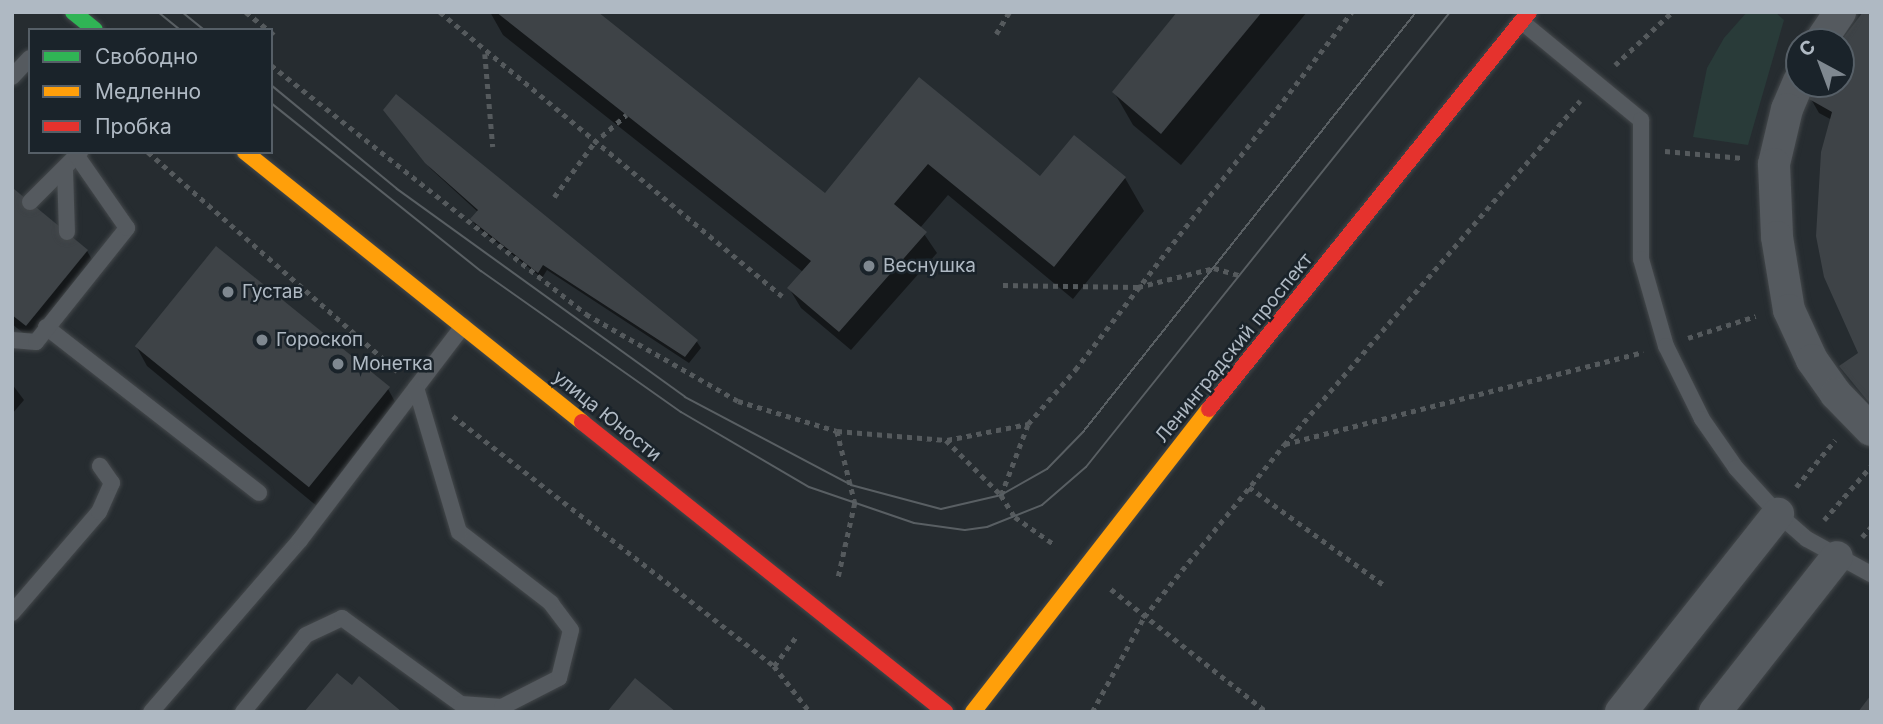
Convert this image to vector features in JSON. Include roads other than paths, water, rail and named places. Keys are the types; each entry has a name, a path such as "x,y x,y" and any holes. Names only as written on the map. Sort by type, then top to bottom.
{"main road":[{"path":"69,15 91,28"},
{"name":"Ленинградский проспект","path":"973,712 1084,565 1525,17"},
{"name":"улица Юности","path":"248,154 815,612 944,712"}],"street":[{"path":"1829,28 1840,12"},
{"path":"1792,98 1774,164 1777,237 1789,310 1812,360 1836,394 1871,430"},
{"path":"1621,712 1778,513"},
{"path":"1715,712 1837,558"}],"lane":[{"path":"1525,17 1641,120 1641,258 1666,346 1702,419 1736,468 1778,513 1837,558 1871,574"},
{"path":"12,78 28,60"},
{"path":"12,340 36,342 127,228 78,154 65,170 30,202"},
{"path":"65,170 67,233"},
{"path":"152,712 300,540 463,326"},
{"path":"46,327 259,493"},
{"path":"243,712 306,635 342,618 461,704 502,707 559,678 571,630 551,603 459,533 416,388"},
{"path":"12,613 99,512 112,483 100,466"}],"tram line":[{"path":"158,12 178,28"},
{"path":"182,12 202,28"},
{"path":"273,87 397,189 685,397 851,485 941,509 1001,495 1047,469 1083,432 1416,12"},
{"path":"273,105 481,271 681,412 809,487 914,523 965,530 987,527 1042,505 1086,467 1450,12"}],"place":[{"name":"Веснушка","path":"869,266"},
{"name":"Густав","path":"228,292"},
{"name":"Гороскоп","path":"262,340"},
{"name":"Монетка","path":"338,364"}]}
